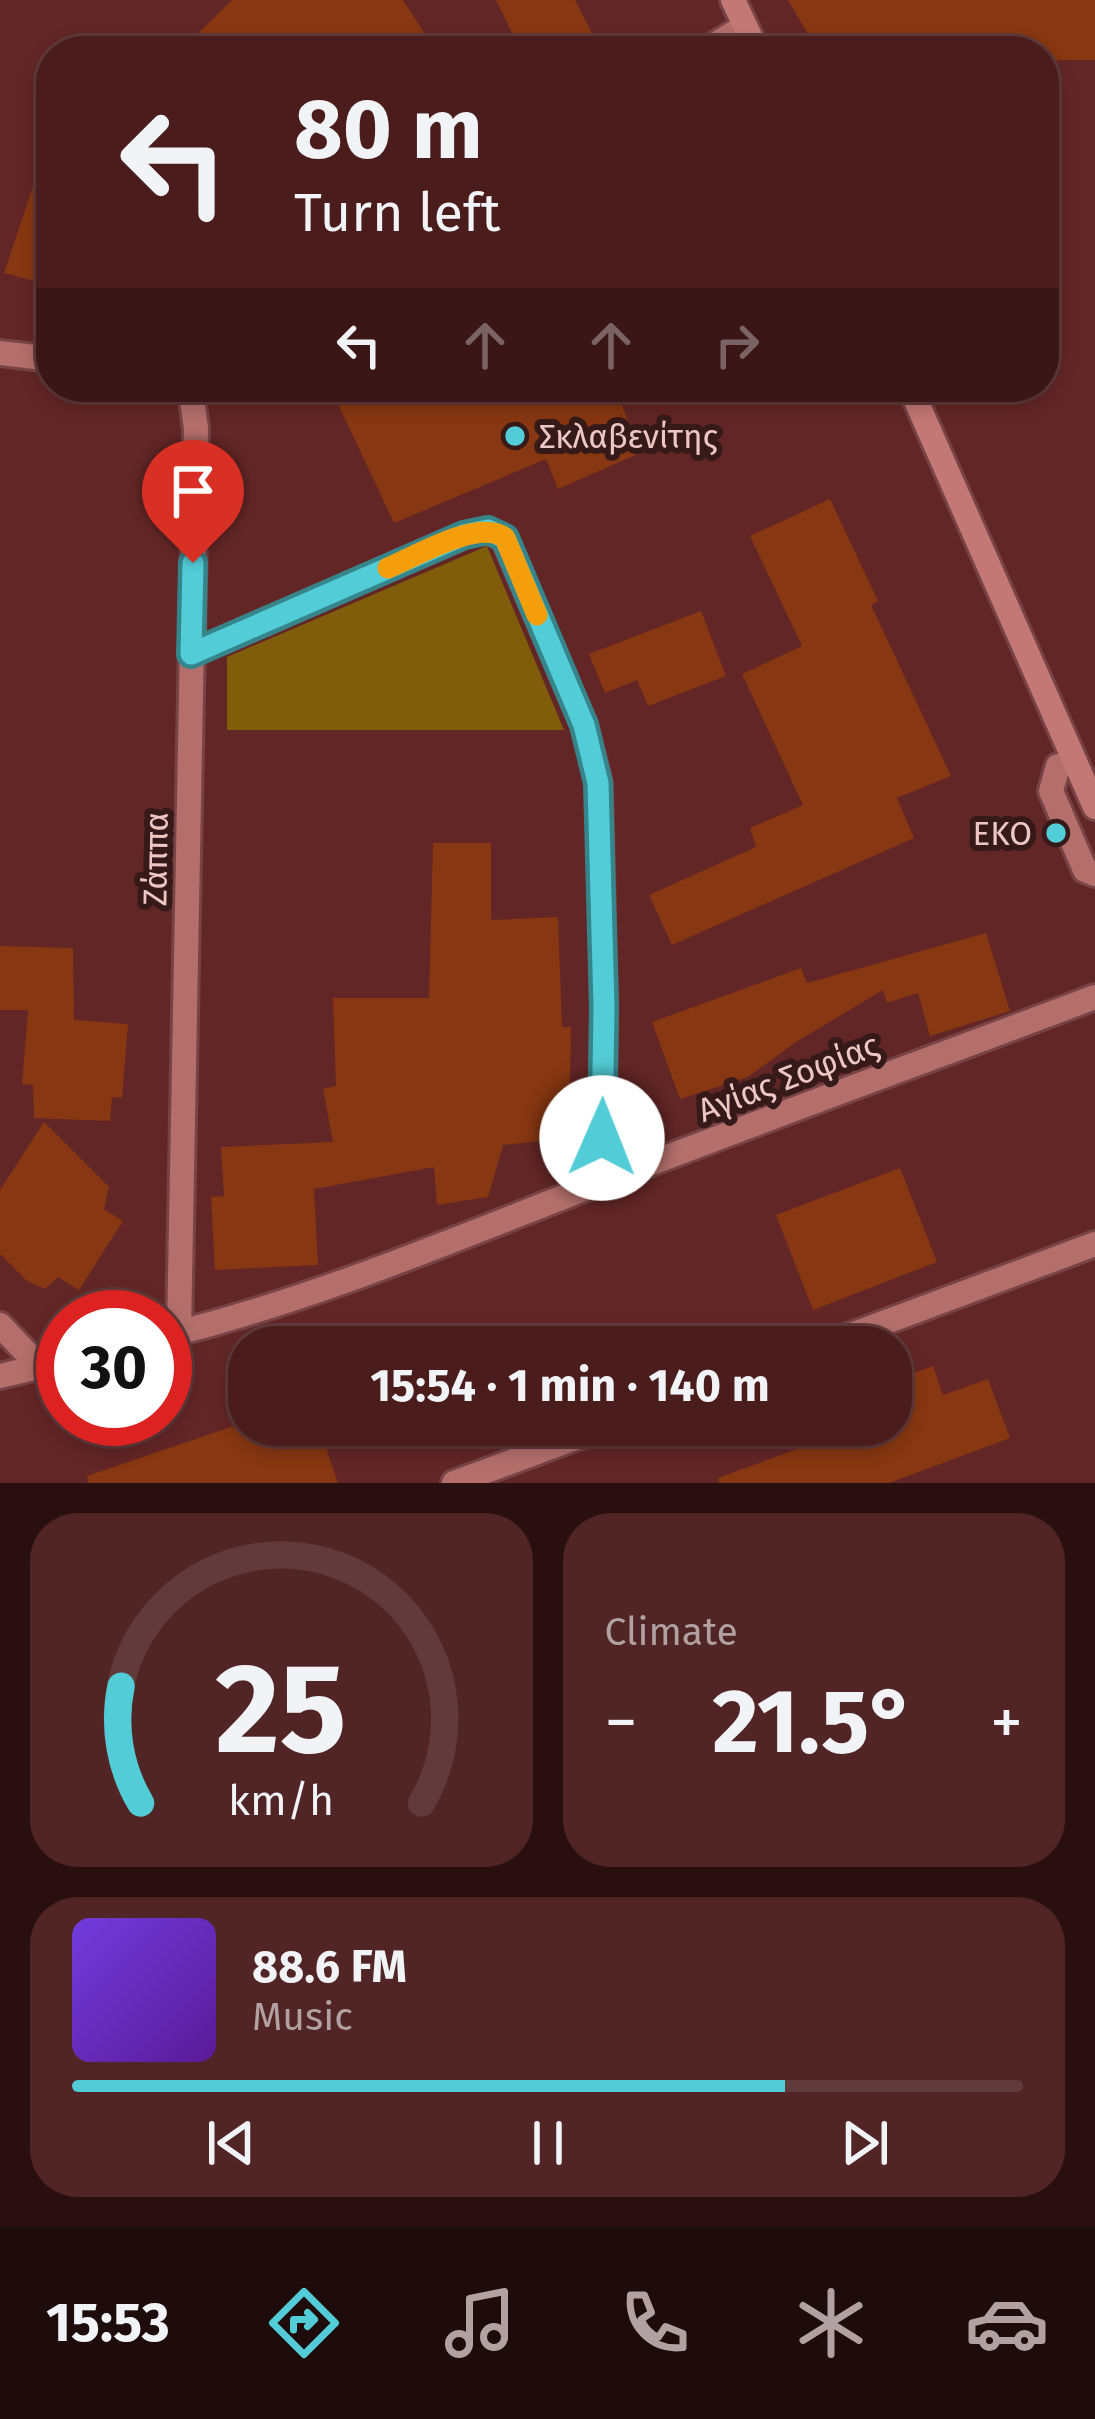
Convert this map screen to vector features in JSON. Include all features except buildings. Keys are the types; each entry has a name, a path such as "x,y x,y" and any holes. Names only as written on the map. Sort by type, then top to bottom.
{"main road":[{"path":"733,0 750,36"},
{"path":"917,402 1095,807"}],"street":[{"path":"729,36 745,26"},
{"path":"0,353 36,357"},
{"name":"Ζάππα","path":"173,1290 196,428 192,402"},
{"path":"191,654 464,535 488,530 505,538 584,725 596,770 601,806 604,1007 602,1182"},
{"path":"1058,766 1051,791 1085,870 1095,874"},
{"name":"Αγίας Σοφίας","path":"192,1328 363,1277 1095,997"},
{"path":"875,1326 1095,1244"},
{"path":"0,1325 36,1353"},
{"path":"0,1376 36,1368"},
{"path":"454,1483 554,1446"}],"shaded area":[{"path":"487,546 564,730 227,730 227,657"}],"slow traffic":[{"path":"388,568 464,535 497,532 505,538 537,615"}],"place":[{"name":"Σκλαβενίτης","path":"515,436"},
{"name":"EKO","path":"1056,833"}],"route":[{"path":"193,563 191,654 464,535 488,530 505,538 584,725 598,783 602,1138"}]}
